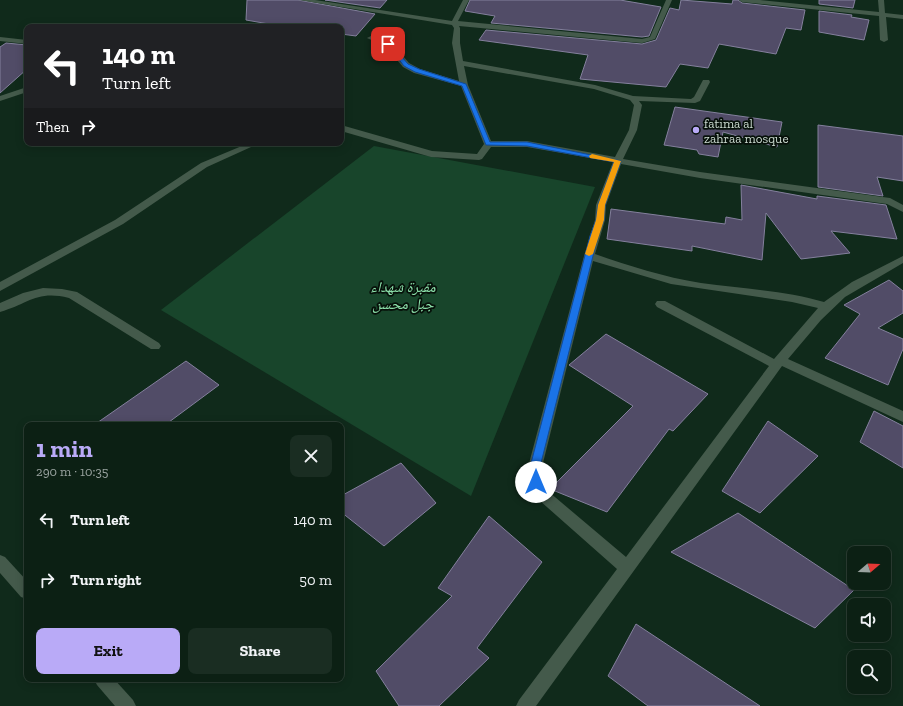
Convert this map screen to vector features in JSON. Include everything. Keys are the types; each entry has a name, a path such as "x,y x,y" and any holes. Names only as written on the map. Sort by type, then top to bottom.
{"street":[{"path":"302,0 454,23 644,41 653,38 668,0"},
{"path":"454,23 466,0"},
{"path":"742,0 903,17"},
{"path":"881,0 884,40"},
{"path":"454,23 457,28 456,43 464,85 488,144"},
{"path":"371,38 388,44 406,65 464,85"},
{"path":"0,39 24,42"},
{"path":"460,63 595,86 633,98 692,101 697,98 706,82"},
{"path":"0,99 24,90"},
{"path":"627,568 544,496 536,482 534,471 589,256 600,220 602,205 624,145 633,130 638,105 633,98"},
{"path":"344,129 431,154 479,157 488,144"},
{"path":"488,144 527,144 700,175 890,201 903,209"},
{"path":"0,287 119,222 204,165 249,146"},
{"path":"589,256 623,268 682,283 757,294 792,297 827,307"},
{"path":"525,706 778,362 827,307 840,295 865,278 903,259"},
{"path":"0,308 26,295 44,290 59,291 73,295 155,346"},
{"path":"661,304 778,362 903,417"},
{"path":"0,562 24,589"},
{"path":"106,682 126,706"}],"green space":[{"name":"مقبرة شهداء جبل محسن","path":"374,146 595,187 471,496 161,310"}],"building":[{"path":"247,0 298,0 375,14 356,36 344,34 344,24 269,24 246,20"},
{"path":"325,0 387,0 380,8"},
{"path":"470,0 620,0 661,7 649,36 642,37 491,23 495,16 465,11"},
{"path":"681,0 732,4 733,0 738,0 742,3 805,10 801,30 786,28 776,54 719,44 708,68 680,64 666,87 580,79 588,55 479,40 486,30 642,44 656,40 670,8 679,10"},
{"path":"819,0 855,0 853,8 819,4"},
{"path":"819,11 852,15 851,17 869,20 864,40 819,32"},
{"path":"6,43 24,45 24,72 0,93 0,47"},
{"name":"fatima al zahraa mosque","path":"675,107 782,122 777,147 723,132 718,157 699,154 697,150 664,145"},
{"path":"818,125 903,136 903,181 877,177 883,196 818,187"},
{"path":"741,185 817,199 817,196 886,205 897,239 831,231 850,253 801,259 766,213 762,260 692,246 692,251 607,239 611,209 725,224 726,217 742,220"},
{"path":"889,280 903,291 903,313 878,328 903,339 903,349 888,385 825,358 860,314 844,305"},
{"path":"606,334 708,394 673,431 669,429 607,512 550,489 633,406 569,365"},
{"path":"186,361 219,385 169,422 98,422"},
{"path":"874,411 903,426 903,468 860,442"},
{"path":"768,421 818,456 760,513 722,491"},
{"path":"401,463 436,503 384,546 344,514 344,494"},
{"path":"738,513 847,585 847,590 854,590 815,628 671,552"},
{"path":"489,516 542,562 477,648 489,658 439,706 399,706 376,671 452,596 438,588"},
{"path":"636,624 760,706 648,706 608,676"}],"slow traffic":[{"path":"589,254 600,220 602,205 618,161 592,156"}],"place":[{"name":"fatima al zahraa mosque","path":"696,130"}],"route":[{"path":"388,44 406,65 464,85 488,144 527,144 618,161 602,205 600,220 594,236 534,471 536,482"}]}
